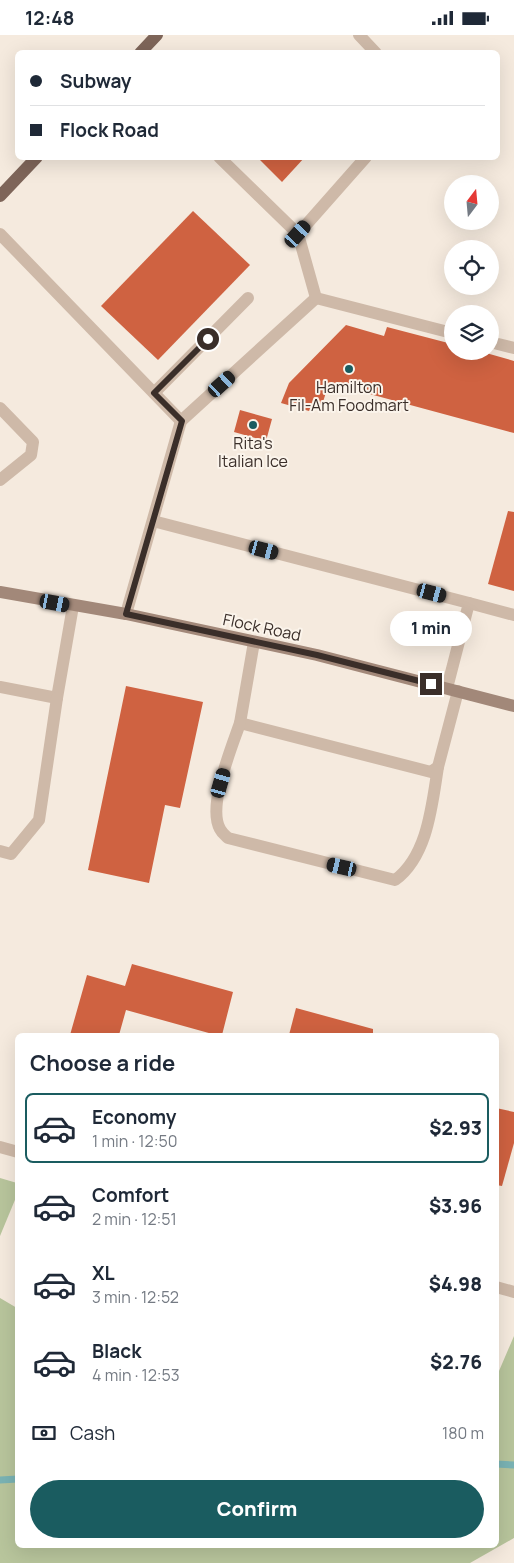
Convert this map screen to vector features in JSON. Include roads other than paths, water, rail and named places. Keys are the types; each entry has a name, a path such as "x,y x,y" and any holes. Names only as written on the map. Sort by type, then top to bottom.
{"main road":[{"path":"143,50 157,35"},
{"path":"0,196 34,160"},
{"name":"Flock Road","path":"0,592 126,614 317,655 514,706"}],"street":[{"path":"359,35 373,50"},
{"path":"222,160 298,234 316,299"},
{"path":"298,234 363,160"},
{"path":"0,234 182,421"},
{"path":"154,393 248,298"},
{"path":"316,299 444,331"},
{"path":"126,614 182,421 316,299"},
{"path":"499,344 514,348"},
{"path":"0,408 33,442 31,455 0,480"},
{"path":"153,521 514,615"},
{"path":"254,642 240,723 218,793 217,821 220,830 228,838 395,879 406,871 422,843 432,805 469,603"},
{"path":"0,851 11,854 39,820 73,606"},
{"path":"0,687 57,699"},
{"path":"240,723 431,772 438,767"},
{"path":"0,1147 15,1151"},
{"path":"499,1288 514,1292"}],"waterway":[{"path":"499,1464 514,1465"},
{"path":"0,1480 15,1479"}],"place":[{"name":"Hamilton Fil-Am Foodmart","path":"349,369"},
{"name":"Rita's Italian Ice","path":"253,425"}]}
